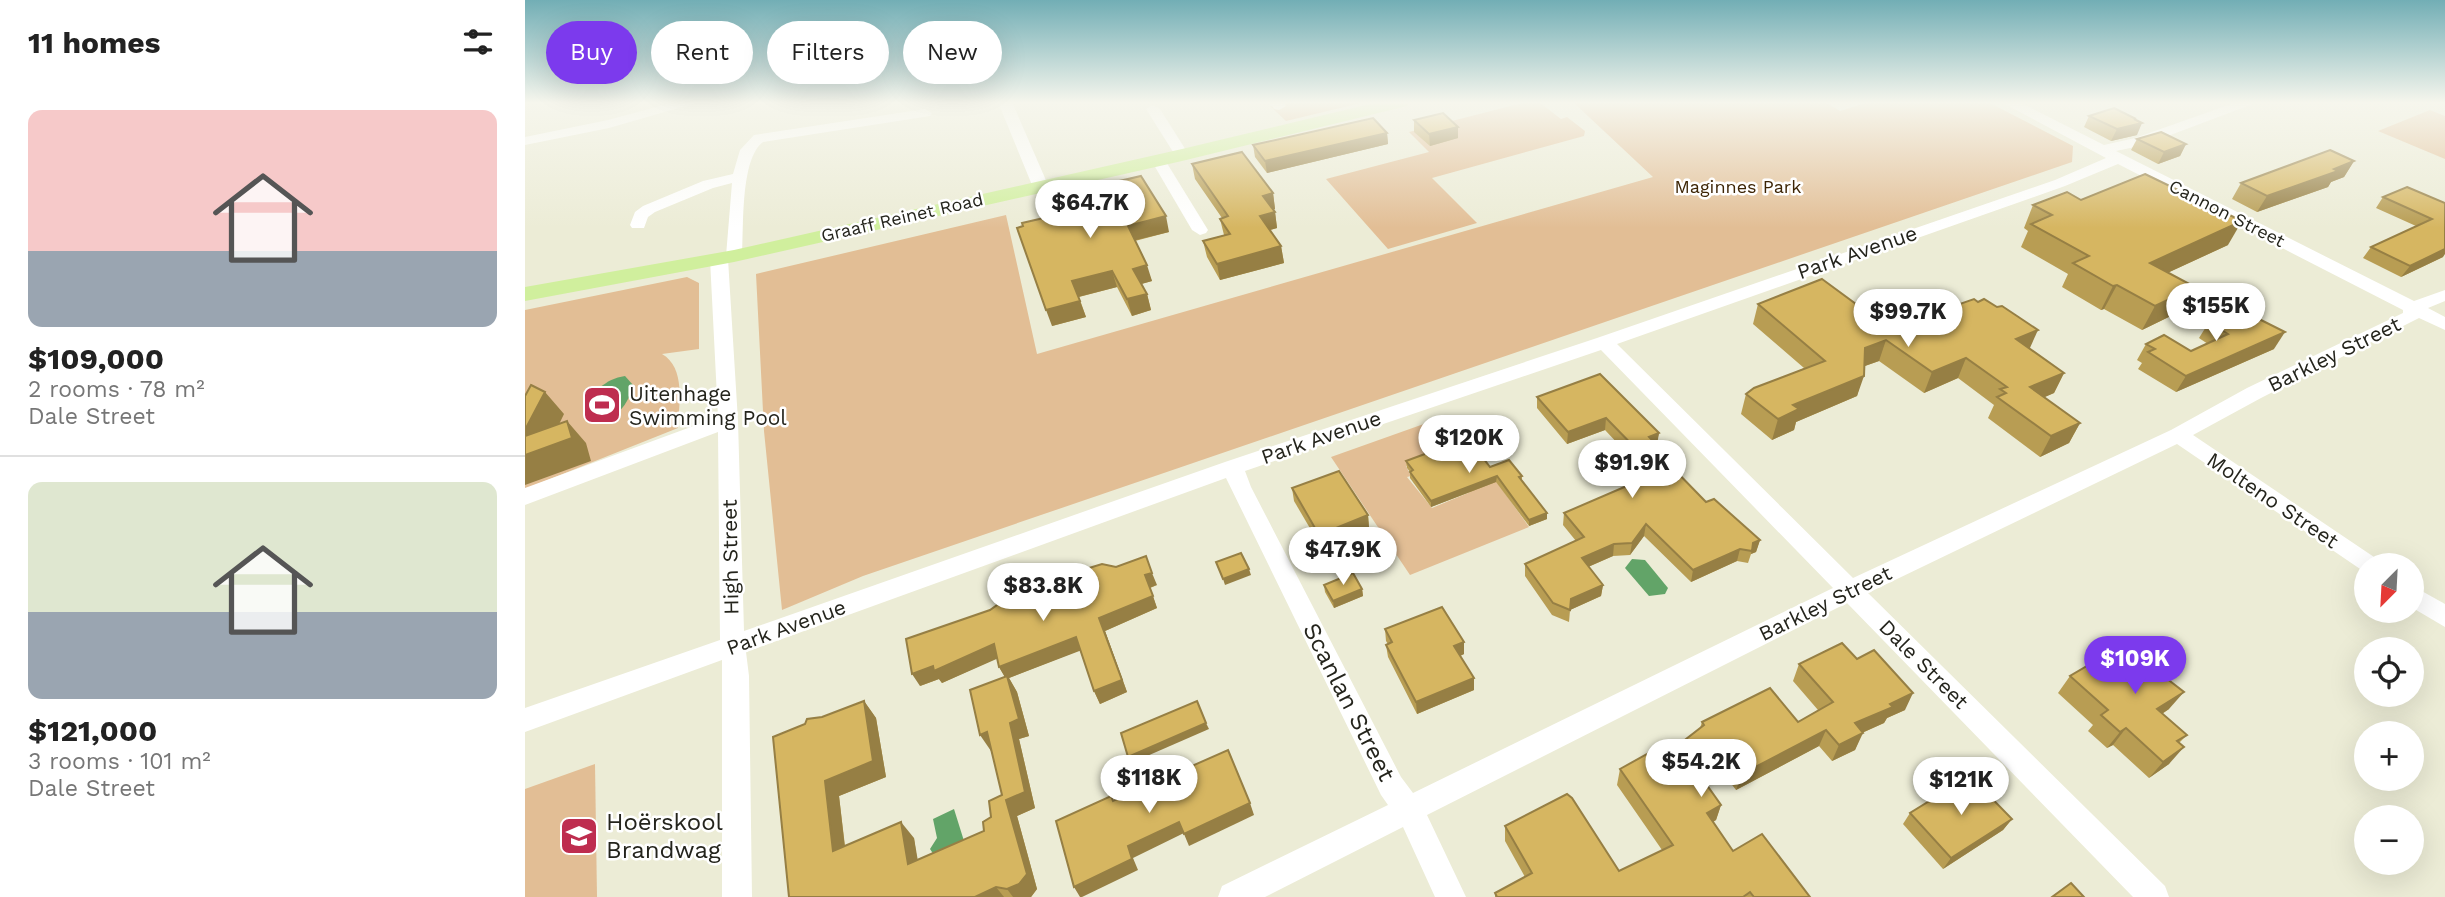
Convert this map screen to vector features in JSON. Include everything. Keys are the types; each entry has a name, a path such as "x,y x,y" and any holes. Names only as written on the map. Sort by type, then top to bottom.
{"main road":[{"name":"Graaff Reinet Road","path":"525,294 726,257 1228,144"}],"street":[{"name":"High Street","path":"737,897 736,676 730,618 726,257 743,158 751,144"},
{"path":"1022,144 1040,186"},
{"path":"1175,144 1182,155"},
{"name":"Cannon Street","path":"2090,144 2445,324"},
{"name":"Park Avenue","path":"525,720 1233,467 1604,342 2060,183 2110,154 2135,144"},
{"path":"1158,160 1200,230"},
{"path":"638,225 641,215 649,209 708,184 740,177"},
{"name":"Barkley Street","path":"1233,897 1851,590 2178,435 2254,393 2411,316 2413,308 2445,295"},
{"name":"Dale Street","path":"1604,342 2154,897"},
{"path":"525,497 728,421"},
{"name":"Molteno Street","path":"2178,435 2354,555"},
{"name":"Scanlan Street","path":"1233,467 1240,487 1385,774 1409,810 1451,897"},
{"path":"2424,603 2445,617"}],"green space":[{"path":"1421,144 1556,144 1432,178 1477,223 1388,249 1326,179 1429,152"},
{"name":"Maginnes Park","path":"1618,144 2069,144 2073,146 2072,162 863,576 782,610 764,431 756,274 1006,215 1037,354 1653,177"},
{"path":"2409,144 2445,144 2445,159"},
{"path":"687,277 699,283 699,349 662,354 670,360 678,377 678,428 525,489 525,310"},
{"path":"1448,419 1467,443 1406,466 1411,476 1407,477 1432,508 1468,493 1494,478 1529,527 1410,575 1331,457 1435,420 1439,422"},
{"path":"595,764 597,897 525,897 525,789"}],"shaded area":[{"path":"625,376 633,385 623,407 605,421 589,422 585,411 595,392 605,383"},
{"path":"1632,559 1645,560 1668,588 1665,594 1649,596 1625,568"},
{"path":"954,809 964,841 934,855 930,849 937,838 933,819"}],"building":[{"path":"1258,144 1340,144 1265,161 1253,145"},
{"path":"2147,144 2186,144 2164,152"},
{"path":"2330,150 2354,161 2334,169 2338,171 2267,196 2241,183"},
{"path":"1242,152 1273,193 1263,196 1275,212 1260,216 1281,246 1217,264 1203,241 1230,234 1220,219 1228,216 1192,164"},
{"path":"2145,174 2242,221 2150,263 2195,287 2155,306 2073,263 2089,256 2031,224 2052,215 2033,205 2067,192 2081,200"},
{"path":"1141,176 1166,216 1128,226 1147,265 1133,269 1147,294 1127,299 1112,271 1072,281 1080,301 1046,310 1017,228 1023,226 1022,223 1061,214 1051,197"},
{"path":"2407,187 2445,203 2445,249 2410,266 2371,247 2432,219 2383,197"},
{"path":"1822,279 1871,315 1888,308 1908,322 1974,299 1978,302 1984,299 1997,307 2002,306 2038,330 2016,339 2064,373 2030,387 2080,423 2051,436 1997,397 2006,393 2000,389 2007,387 1966,358 1932,372 1886,340 1865,348 1864,376 1793,405 1799,409 1778,419 1746,394 1754,388 1825,361 1758,304"},
{"path":"2239,309 2285,332 2186,376 2148,352 2155,349 2146,344 2164,335 2191,351 2228,334 2209,322"},
{"path":"1600,374 1659,433 1649,437 1670,459 1666,461 1706,502 1714,499 1760,540 1753,543 1752,551 1740,549 1693,570 1646,524 1632,543 1614,544 1582,558 1603,585 1571,599 1570,610 1553,603 1525,564 1584,537 1564,513 1636,482 1624,468 1646,459 1606,418 1568,432 1537,397"},
{"path":"531,385 545,392 525,430 525,396"},
{"path":"567,421 572,438 525,455 525,436"},
{"path":"1468,438 1490,467 1509,460 1547,513 1529,520 1497,476 1431,501 1410,472 1413,470 1406,461"},
{"path":"1339,471 1368,515 1319,535 1292,488"},
{"path":"1241,553 1249,569 1223,579 1216,562"},
{"path":"1146,556 1152,573 1145,575 1153,596 1099,618 1122,680 1094,691 1076,637 999,667 994,644 934,671 933,666 912,674 906,639 990,610 1000,603 1005,605 1078,578 1076,572 1102,564 1116,567"},
{"path":"1353,573 1362,589 1333,601 1324,585"},
{"path":"1442,607 1464,642 1454,646 1474,678 1416,702 1386,645 1392,642 1385,629"},
{"path":"2133,639 2173,673 2166,678 2184,692 2157,709 2187,735 2177,741 2184,747 2163,762 2126,728 2120,732 2101,715 2108,710 2070,676"},
{"path":"1842,643 1857,659 1874,650 1913,693 1890,704 1893,707 1855,723 1863,733 1839,745 1826,730 1742,774 1725,753 1697,771 1721,805 1707,813 1733,851 1762,834 1810,897 1754,897 1750,892 1743,897 1497,897 1495,893 1532,873 1505,826 1567,794 1619,871 1673,845 1620,769 1656,749 1659,752 1675,743 1677,746 1704,725 1702,722 1770,688 1798,722 1833,702 1799,664"},
{"path":"1007,676 1019,719 1010,723 1025,792 1006,800 1027,874 1019,884 1007,889 996,887 975,897 789,897 773,737 805,724 807,719 822,717 864,701 873,761 825,781 833,851 901,822 908,864 984,831 983,822 991,817 989,801 1002,795 987,732 980,735 970,690"},
{"path":"1197,701 1206,723 1128,757 1121,733"},
{"path":"1228,750 1250,803 1184,834 1179,822 1128,846 1132,859 1074,887 1056,821 1111,796 1113,801"},
{"path":"1970,776 2012,819 1951,858 1910,813"},
{"path":"2071,883 2084,897 2052,897"}],"place":[{"name":"Uitenhage Swimming Pool","path":"602,405"},
{"name":"Hoërskool Brandwag","path":"579,836"}]}
